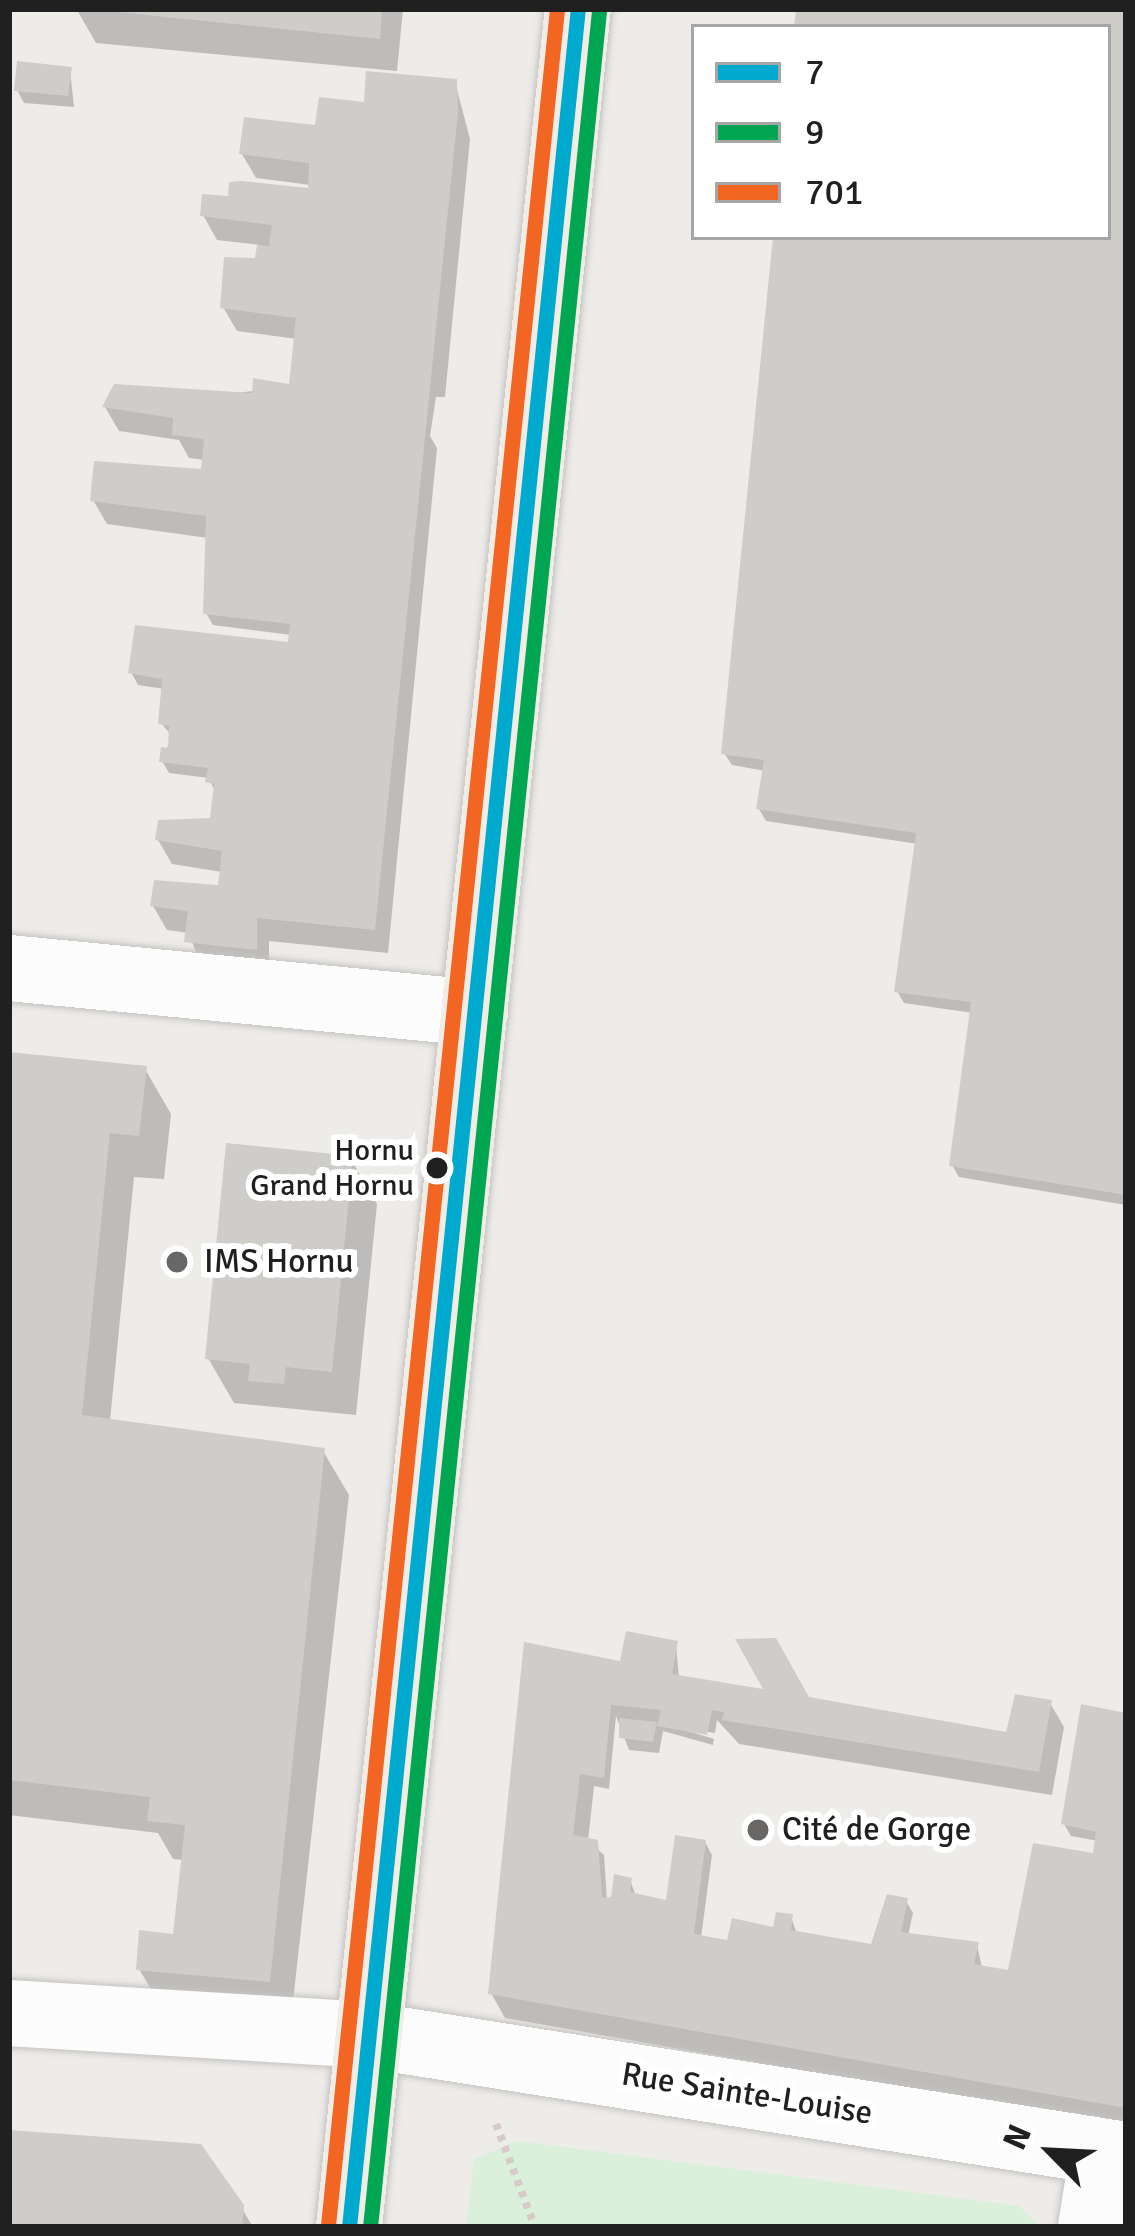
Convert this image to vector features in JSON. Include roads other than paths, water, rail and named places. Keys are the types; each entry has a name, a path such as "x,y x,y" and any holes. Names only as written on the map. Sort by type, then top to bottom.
{"main road":[{"path":"349,2227 578,9"}],"street":[{"path":"9,968 475,1013"},
{"name":"Rue Sainte-Louise","path":"9,2013 368,2035 1114,2154"},
{"path":"1091,2227 1114,2154"}],"place":[{"name":"Hornu Grand Hornu","path":"437,1168"},
{"name":"IMS Hornu","path":"177,1262"},
{"name":"Cité de Gorge","path":"758,1830"}]}
